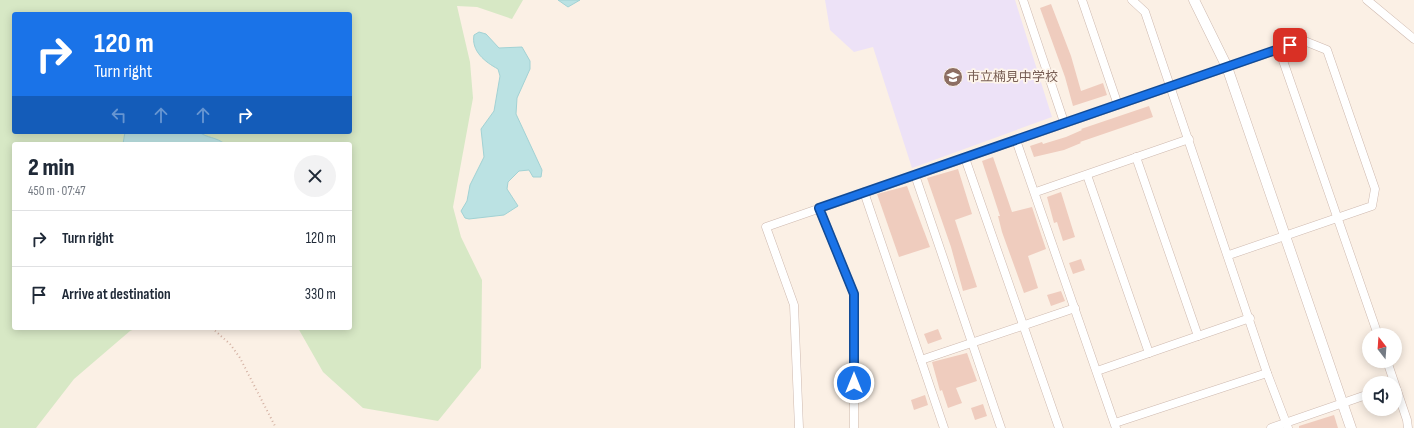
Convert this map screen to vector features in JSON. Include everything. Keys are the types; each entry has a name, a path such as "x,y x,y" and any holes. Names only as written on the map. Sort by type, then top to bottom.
{"street":[{"path":"1023,0 1064,122"},
{"path":"1082,0 1118,105"},
{"path":"1132,0 1145,12 1172,86 1268,373 1287,425"},
{"path":"1194,0 1227,67 1351,428"},
{"path":"1367,0 1414,39"},
{"path":"799,428 794,305 766,227 1302,40 1327,50 1375,189 1372,206 1229,255"},
{"path":"1279,49 1336,218 1375,328"},
{"path":"1036,192 1189,139"},
{"path":"1016,140 1036,192 1115,426 1268,373"},
{"path":"1136,157 1198,336"},
{"path":"965,158 1059,428"},
{"path":"915,175 1001,428"},
{"path":"1086,175 1149,353"},
{"path":"864,192 944,428"},
{"path":"819,208 854,294 854,428"},
{"path":"921,360 1075,308"},
{"path":"1097,371 1250,318"},
{"path":"1271,428 1287,425 1362,396"},
{"path":"1402,408 1408,428"}],"path":[{"path":"214,330 230,344 240,358 276,428"}],"shaded area":[{"path":"825,0 1015,0 1052,117 912,168 873,47 854,52 830,30"}],"green space":[{"path":"0,0 523,0 512,19 477,7 457,6 470,62 473,98 453,207 461,237 482,280 481,368 438,421 363,408 323,372 299,330 352,330 352,142 222,142 203,134 352,134 352,12 12,12 12,134 125,134 123,142 12,142 12,330 132,330 74,379 36,428 0,428"}],"water":[{"path":"558,0 580,0 568,7"},
{"path":"479,32 486,34 499,48 522,47 530,61 530,69 517,98 516,114 542,170 541,177 533,177 529,170 519,171 508,182 507,189 518,206 504,215 469,219 465,218 461,211 467,201 470,185 484,157 481,129 494,111 500,76 498,69 488,63 477,51 474,35"},
{"path":"125,134 203,134 222,142 123,142"}],"building":[{"path":"1051,4 1071,56 1081,91 1103,83 1107,95 1073,106 1065,77 1040,8"},
{"path":"1149,106 1153,117 1080,142 1081,143 1064,150 1034,157 1030,146 1042,142 1043,144 1066,137 1082,130 1081,129"},
{"path":"993,157 1012,212 1032,207 1046,249 1028,256 1038,288 1024,293 1002,232 998,216 1000,216 982,161"},
{"path":"958,169 972,214 955,220 977,287 963,291 951,247 927,178"},
{"path":"907,186 930,247 899,257 877,194"},
{"path":"1061,192 1075,237 1063,241 1057,222 1054,223 1047,197"},
{"path":"1081,259 1085,270 1073,274 1069,263"},
{"path":"1061,291 1065,301 1051,306 1047,295"},
{"path":"938,329 942,339 928,344 924,334"},
{"path":"967,353 977,381 956,388 962,403 948,408 942,390 940,391 932,362"},
{"path":"925,395 928,405 914,410 911,400"},
{"path":"983,404 987,416 975,420 971,408"},
{"path":"1334,415 1338,428 1299,428 1299,426"}],"place":[{"name":"市立楠見中学校","path":"953,77"}],"route":[{"path":"854,383 854,294 819,208 1290,45"}]}
